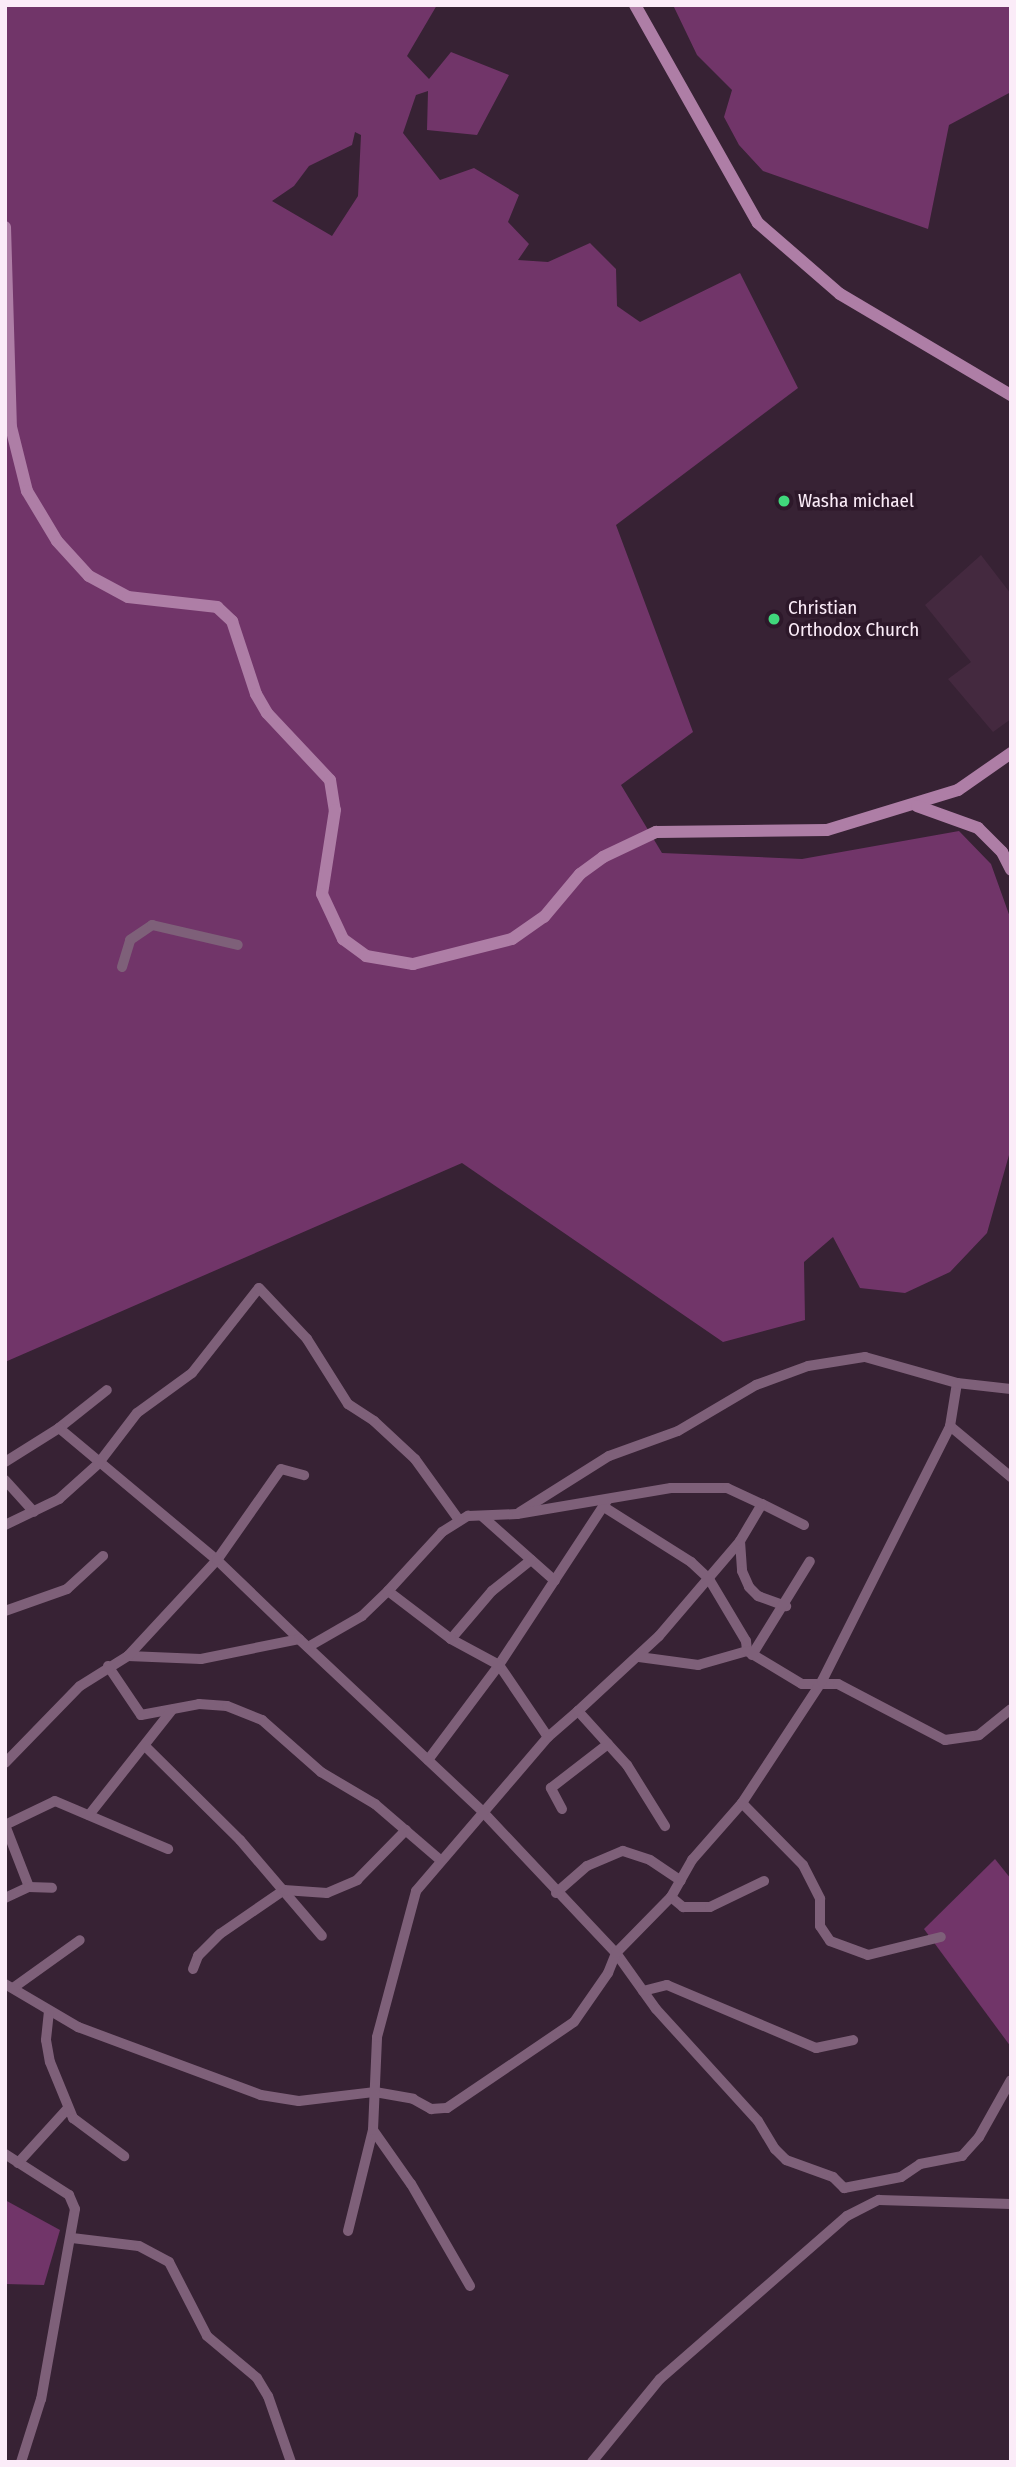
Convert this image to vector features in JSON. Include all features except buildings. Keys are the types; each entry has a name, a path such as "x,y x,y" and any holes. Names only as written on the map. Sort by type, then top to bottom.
{"main road":[{"path":"635,5 758,223 840,294 1011,395"},
{"path":"5,227 11,427 27,491 57,541 89,576 128,597 195,601 217,607 232,621 256,694 267,713 330,780 335,810 322,894 336,928 355,950 380,961 413,964 504,943 530,930 580,874 603,857 656,832 827,830 917,806 958,790 1011,754"},
{"path":"917,806 978,828 1002,852 1011,870"}],"street":[{"path":"122,967 130,940 152,925 239,945"},
{"path":"5,1525 59,1499 99,1464 137,1413 192,1373 258,1288 307,1339 348,1404 374,1421 415,1459 459,1520"},
{"path":"517,1514 609,1456 694,1423 782,1373 866,1357 957,1383 1011,1389"},
{"path":"80,1940 9,1986 49,2011 102,2037 269,2097 299,2101 375,2092 413,2099 431,2109 447,2108 574,2022 616,1953 671,1897 692,1860 742,1803 821,1681 950,1426 957,1383"},
{"path":"5,1462 59,1428 107,1390"},
{"path":"950,1426 1011,1477"},
{"path":"59,1428 217,1560 482,1811 556,1893 616,1953 643,1991 786,2160 833,2177 844,2188 901,2177 920,2164 961,2156 979,2137 1011,2080"},
{"path":"5,1763 59,1705 108,1666 128,1656 217,1560 281,1469 304,1475"},
{"path":"5,1480 34,1512"},
{"path":"308,1647 362,1616 388,1591 422,1551 459,1520 606,1503 713,1485 762,1504 804,1525"},
{"path":"606,1503 691,1562 709,1579 746,1641 749,1653 802,1684 821,1681 866,1696 945,1740 979,1735 1011,1709"},
{"path":"428,1760 499,1665 606,1503"},
{"path":"348,2231 373,2130 377,2037 415,1891 548,1737 639,1657 709,1579 740,1541 762,1504"},
{"path":"483,1517 555,1581"},
{"path":"740,1541 742,1571 749,1587 758,1596 786,1606"},
{"path":"5,1611 66,1590 103,1556"},
{"path":"451,1639 492,1591 531,1560"},
{"path":"639,1657 698,1665 749,1653 786,1606 810,1561"},
{"path":"388,1591 451,1639 499,1665 548,1737"},
{"path":"128,1656 201,1659 299,1639"},
{"path":"108,1666 141,1715 173,1710 185,1705 220,1705 251,1714 321,1772 375,1804 440,1860"},
{"path":"89,1815 173,1710"},
{"path":"578,1712 608,1744 650,1797 665,1826"},
{"path":"562,1809 551,1788 608,1744"},
{"path":"145,1746 232,1831 322,1936"},
{"path":"29,1887 5,1825 55,1801 168,1849"},
{"path":"742,1803 803,1865 820,1899 820,1926 830,1941 867,1955 941,1937"},
{"path":"193,1969 198,1955 220,1934 284,1890 327,1893 357,1880 406,1830"},
{"path":"556,1893 587,1866 622,1852 649,1860 681,1881"},
{"path":"671,1897 683,1907 709,1907 764,1881"},
{"path":"5,1898 29,1887 52,1888"},
{"path":"643,1991 667,1985 816,2048 853,2040"},
{"path":"49,2011 46,2040 50,2062 68,2108 81,2128 124,2156"},
{"path":"18,2163 68,2108"},
{"path":"373,2130 411,2185 470,2286"},
{"path":"5,2154 69,2195 74,2220 41,2399 21,2462"},
{"path":"592,2462 660,2379 847,2216 879,2200 1011,2204"},
{"path":"72,2238 139,2246 169,2262 207,2336 257,2378 268,2396 291,2462"}],"shaded area":[{"path":"5,5 437,5 407,56 429,79 451,52 509,75 477,135 427,130 428,91 416,95 403,133 440,180 474,168 519,195 508,222 529,244 518,260 548,262 590,243 616,269 617,306 640,322 740,273 798,388 616,525 693,732 621,785 662,853 802,859 959,831 991,864 1011,920 1011,1148 987,1233 950,1272 905,1293 860,1288 833,1237 804,1262 805,1320 723,1342 462,1163 5,1362","holes":["355,132 361,135 358,196 332,236 272,201 294,186 309,166 352,145"]},
{"path":"673,5 1011,5 1011,92 949,125 928,229 763,171 739,145 724,117 732,90 697,55"},
{"path":"981,555 1011,594 1011,719 993,732 948,679 971,662 925,605"},
{"path":"995,1859 1011,1879 1011,2047 924,1929"},
{"path":"5,2200 60,2230 44,2285 5,2284"}],"place":[{"name":"Washa michael","path":"784,501"},
{"name":"Christian Orthodox Church","path":"774,619"}]}
